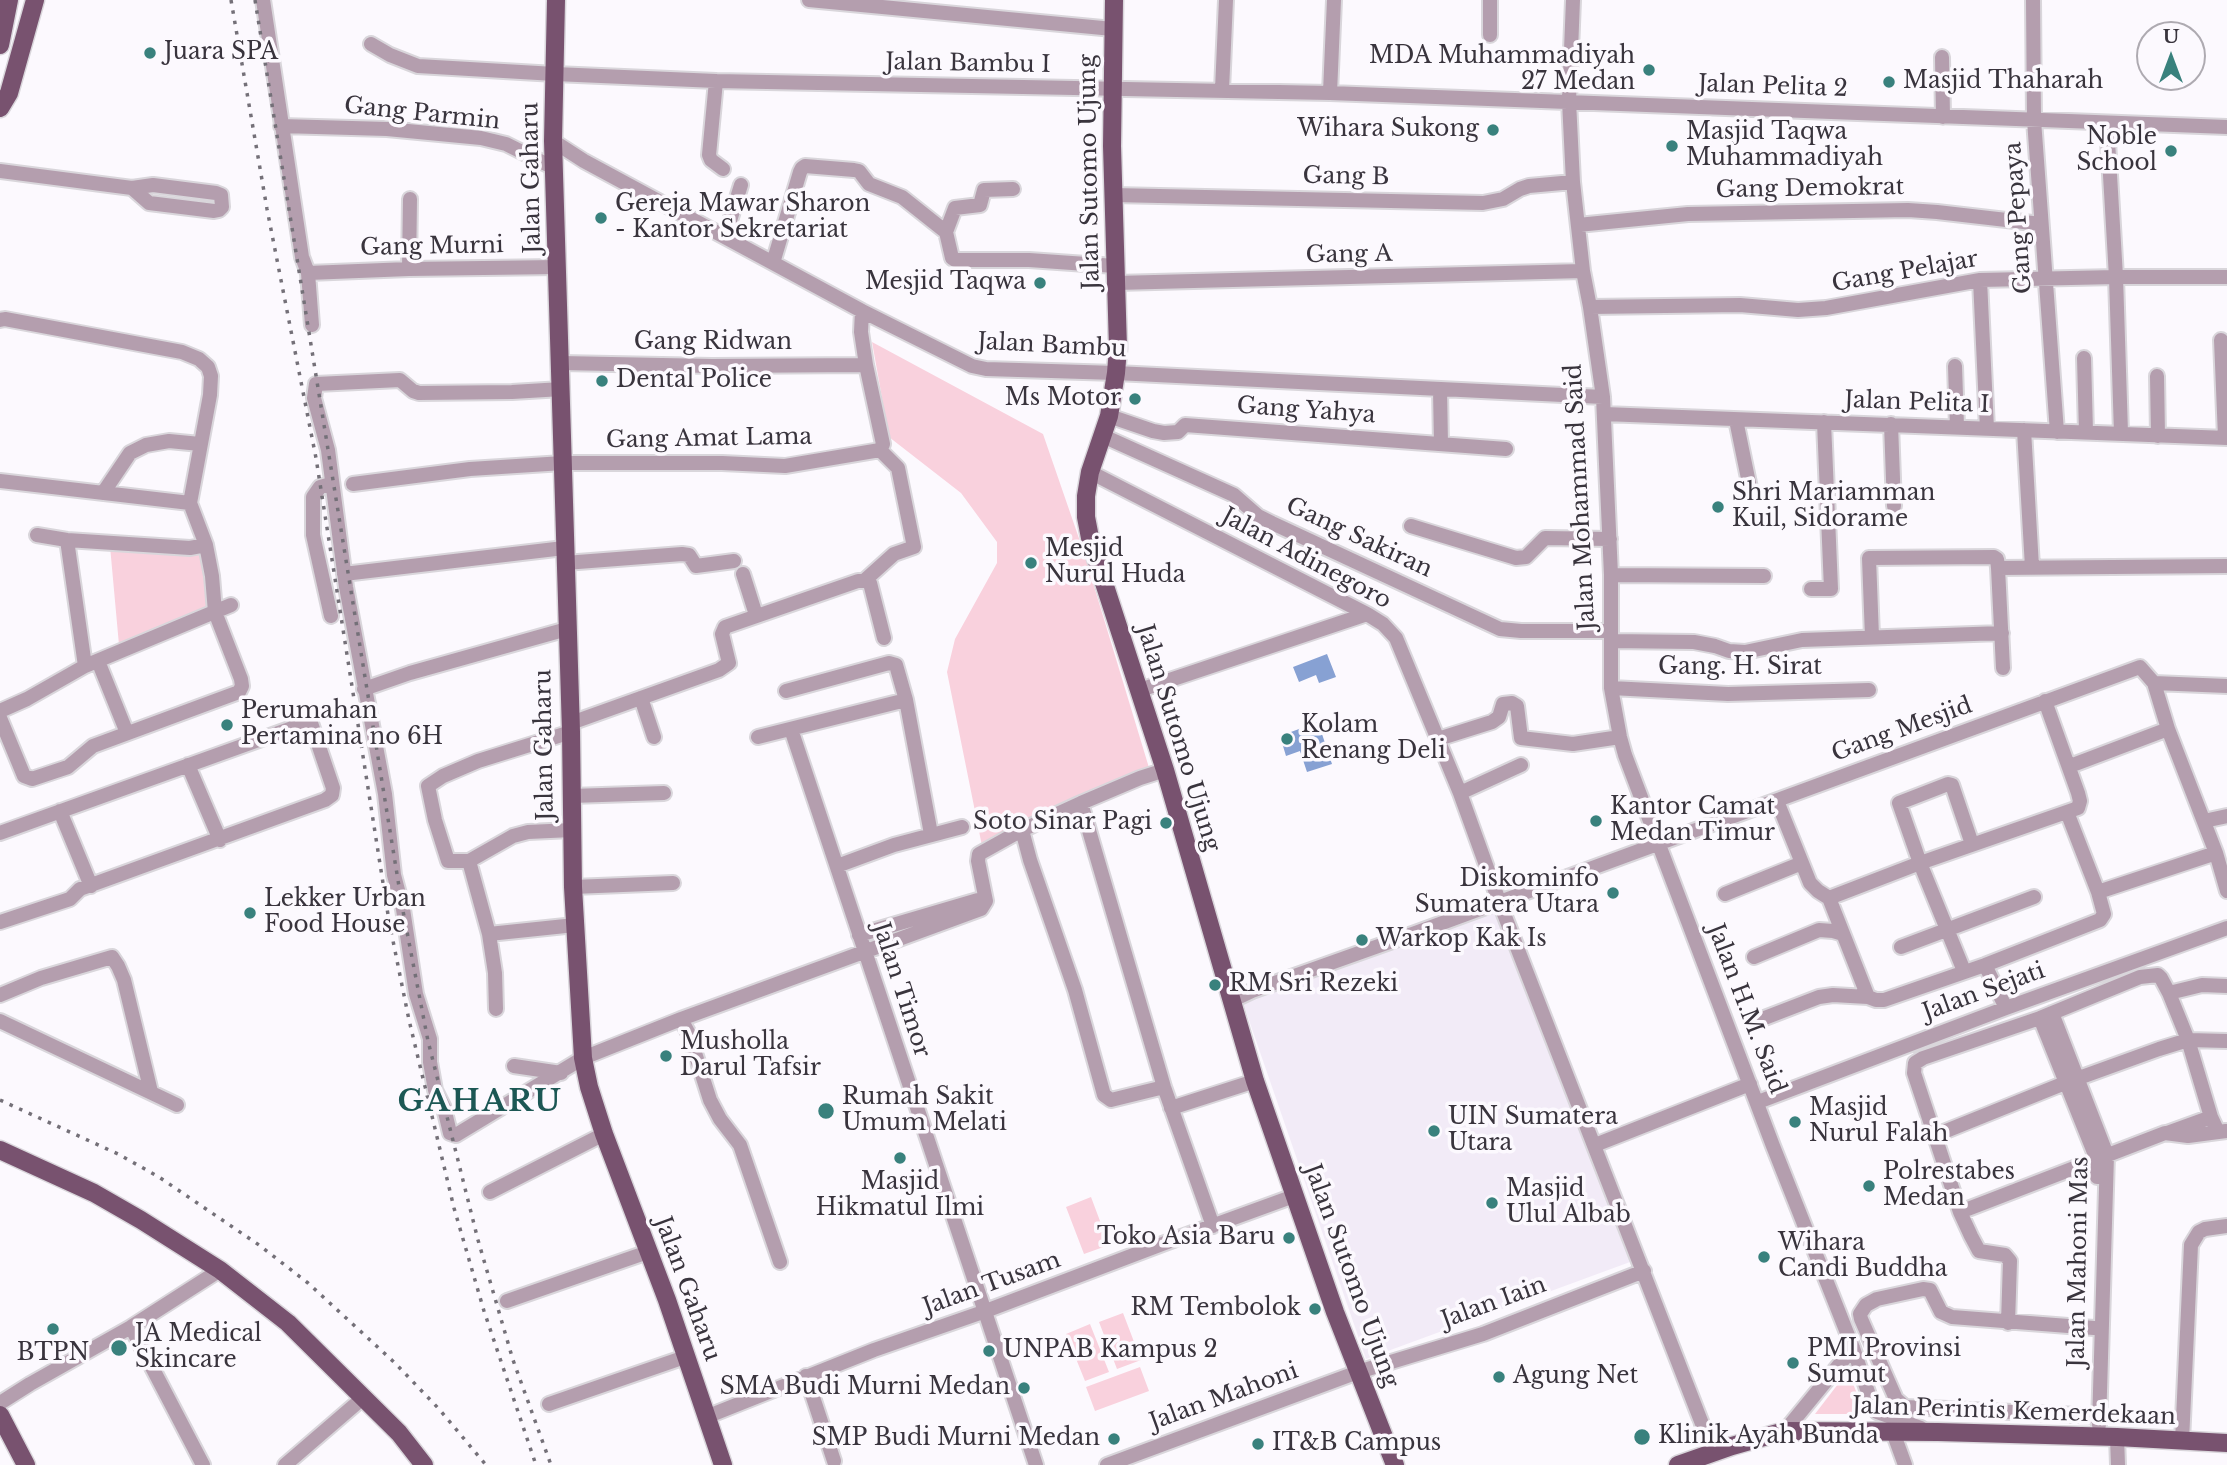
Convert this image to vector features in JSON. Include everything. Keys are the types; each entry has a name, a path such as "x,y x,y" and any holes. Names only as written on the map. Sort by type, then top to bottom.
{"main road":[{"path":"0,45 9,0"},
{"path":"0,108 9,93 35,0"},
{"name":"Jalan Gaharu","path":"556,0 554,156 571,728 573,887 583,1058 604,1134 723,1465"},
{"name":"Jalan Sutomo Ujung","path":"1114,0 1112,89 1116,373 1109,416 1090,472 1086,517 1091,543 1165,770 1255,1081 1294,1196 1395,1465"},
{"path":"0,1150 94,1193 220,1270 288,1323 399,1433 424,1465"},
{"path":"0,1415 26,1465"},
{"name":"Jalan Perintis Kemerdekaan","path":"1678,1465 1785,1431 1938,1432 2227,1443"}],"street":[{"path":"263,0 302,257 308,273 312,324"},
{"path":"809,0 1113,29"},
{"path":"1222,90 1226,0"},
{"path":"1330,93 1334,0"},
{"path":"1490,0 1490,35"},
{"name":"Jalan Mohammad Said","path":"1573,0 1569,101 1573,182 1583,271 1603,397 1610,538 1611,688 1625,755 1658,842"},
{"name":"Gang Pepaya","path":"2033,0 2034,120 2057,432"},
{"name":"Jalan Bambu I","path":"372,44 390,55 418,66 555,74 716,81 1222,90 1569,101"},
{"path":"1942,57 1943,117"},
{"path":"716,81 709,155 710,159 723,169"},
{"name":"Jalan Pelita 2","path":"1569,101 2227,127"},
{"path":"2107,124 2121,433"},
{"name":"Gang Parmin","path":"281,126 387,129 491,140 554,156"},
{"name":"Jalan Bambu","path":"554,156 584,161 773,263 861,320 979,368 1603,397"},
{"name":"Gang A","path":"773,263 800,172 805,166 859,171 869,184 902,198 946,233 952,258 955,260 1029,260 1116,274 1583,271"},
{"path":"0,171 132,188 153,185 216,193 221,195 222,207 214,211 149,203 132,188"},
{"name":"Gang B","path":"1114,195 1483,203 1503,199 1528,186 1573,182"},
{"path":"725,237 741,186"},
{"path":"946,233 955,208 981,205 984,190 1013,189"},
{"path":"409,269 410,199"},
{"name":"Gang Demokrat","path":"1578,225 1688,214 1895,210 2041,224"},
{"name":"Gang Murni","path":"308,273 558,267"},
{"name":"Gang Pelajar","path":"1590,307 1740,305 1798,310 1826,308 1980,281 2227,277"},
{"path":"1980,281 1986,429"},
{"path":"0,320 182,352 199,359 208,367 211,376 210,395 190,503 205,545 212,576 215,612 241,680 241,690 93,746 68,767 32,779 24,776 0,718"},
{"path":"861,320 866,365 883,444 880,450 898,468 914,547 894,554 864,581"},
{"path":"2221,340 2226,438"},
{"path":"2084,358 2086,432"},
{"name":"Gang Ridwan","path":"561,363 866,365"},
{"path":"1955,366 1957,426"},
{"path":"2157,376 2158,436"},
{"path":"562,389 419,393 400,380 316,384 314,398 328,450 344,574 385,794 394,875 403,909 416,994 430,1039 430,1062 435,1090 444,1108 450,1133 456,1135 583,1058 681,1019 981,909 986,901 979,854 1022,830 1081,803 1165,770"},
{"path":"1440,388 1441,444"},
{"name":"Jalan Pelita I","path":"1604,414 2226,438"},
{"name":"Gang Yahya","path":"1109,416 1164,433 1178,432 1185,425 1506,449"},
{"path":"1736,420 1750,488"},
{"path":"1811,589 1831,589 1824,422"},
{"path":"1891,424 1894,506"},
{"path":"2024,430 2032,567"},
{"name":"Gang Sakiran","path":"1103,436 1234,495 1258,516 1272,523 1500,629 1694,642 1745,652 1802,640 2002,633"},
{"path":"103,493 130,453 146,445 169,441 200,444"},
{"name":"Gang Amat Lama","path":"353,484 470,470 563,463 722,463 785,466 880,450"},
{"name":"Jalan Adinegoro","path":"1090,472 1367,614 1383,624 1396,638 1460,793 1499,901 1713,1452"},
{"path":"0,481 190,503"},
{"path":"331,484 320,487 313,497 313,535 331,616"},
{"path":"1411,526 1516,558 1526,557 1545,538 1610,538"},
{"path":"37,535 68,540 190,548 205,545"},
{"path":"68,540 91,664 127,733"},
{"path":"344,574 565,555 682,554 689,555 696,566 734,561"},
{"path":"1872,637 1868,561 1871,557 1994,556 1998,568 2003,668"},
{"path":"1998,568 2227,566"},
{"path":"743,573 756,615"},
{"path":"1611,575 1764,576"},
{"path":"572,830 528,832 513,836 469,861 448,861 428,786 443,776 478,761 571,728 641,698 726,667 729,659 722,630 728,625 858,581 870,583 884,638"},
{"path":"0,711 91,664 231,605"},
{"path":"1140,690 1367,614"},
{"path":"364,688 567,629"},
{"path":"786,691 893,663 896,665 906,700 931,834"},
{"name":"Gang Mesjid","path":"1499,901 2138,667 2143,668 2154,683"},
{"path":"2227,685 2154,683 2168,729 2216,853 2227,891"},
{"name":"Gang. H. Sirat","path":"1611,688 1728,694 1869,690"},
{"path":"641,698 654,737"},
{"path":"758,737 906,700"},
{"path":"1829,898 1972,844 2078,808 2080,802 2070,766 2045,701"},
{"path":"1438,739 1492,722 1499,717 1503,704 1512,703 1517,706 1521,738 1573,744 1620,737"},
{"path":"0,833 300,724 311,723 333,788 332,795 326,800 80,889 70,899 0,922"},
{"name":"Jalan Timor","path":"790,729 1036,1465"},
{"path":"2070,766 2168,729"},
{"path":"188,765 220,840"},
{"path":"1460,793 1521,765"},
{"path":"1964,971 1899,804 1948,784 1952,785 1972,844"},
{"path":"571,796 664,793"},
{"path":"1777,800 1810,883 1829,898 1868,997"},
{"path":"1081,803 1164,1087 1213,1226"},
{"path":"60,811 90,886"},
{"path":"1762,1019 1819,997 1833,995 1884,1000 1985,965 2100,920 2104,914 2098,892 2067,812"},
{"path":"2204,821 2227,816"},
{"path":"837,866 931,834 962,827"},
{"path":"1022,830 1075,990 1104,1095 1111,1100 1164,1087"},
{"name":"Jalan H.M. Said","path":"1658,842 1853,1348 1872,1405 1877,1412 1906,1424 1938,1432"},
{"path":"2098,892 2216,853"},
{"path":"469,861 489,934 495,973 496,1009"},
{"path":"1725,894 1802,863"},
{"path":"573,887 673,883"},
{"path":"1901,947 2034,897"},
{"path":"859,935 978,900"},
{"path":"1233,1000 1499,901"},
{"path":"489,934 575,925"},
{"name":"Jalan Sejati","path":"1758,1102 2227,928"},
{"path":"1754,957 1819,930 1843,934"},
{"path":"0,995 41,978 111,957 118,965 124,980 151,1092"},
{"path":"1985,965 2006,1008"},
{"path":"2008,1323 2010,1261 2005,1255 1979,1251 1960,1212 1914,1073 1915,1063 2140,977 2158,975 2169,993 2188,1040 2211,1117 2223,1132"},
{"path":"2169,993 2203,985 2227,986"},
{"name":"Jalan Mahoni Mas","path":"2046,1015 2102,1158 2093,1437"},
{"path":"681,1019 689,1034 710,1100 740,1146 780,1262"},
{"path":"0,1021 177,1105"},
{"path":"1936,1135 2071,1080 2188,1040 2227,1041"},
{"path":"514,1066 561,1073"},
{"path":"1171,1108 1255,1081"},
{"path":"1595,1145 1751,1084"},
{"path":"1960,1212 2211,1117"},
{"path":"2165,1133 2188,1136 2223,1132"},
{"path":"490,1192 604,1134"},
{"name":"Jalan Mahoni Mas","path":"2094,1416 2094,1328 2102,1158"},
{"name":"Jalan Tusam","path":"706,1417 874,1349 983,1312 1294,1196"},
{"path":"2182,1441 2191,1245 2199,1232 2227,1226"},
{"path":"507,1301 648,1252"},
{"path":"0,1403 131,1328 220,1270"},
{"name":"Jalan Iain","path":"1358,1371 1483,1334 1644,1271"},
{"path":"2094,1328 2008,1323 1946,1315 1938,1309 1930,1290 1918,1289 1877,1299 1864,1307 1860,1314 1891,1390 1905,1407 2094,1416"},
{"path":"131,1328 203,1465"},
{"path":"1785,1431 1853,1348"},
{"path":"549,1405 685,1357"},
{"name":"Jalan Mahoni","path":"1107,1465 1358,1371"},
{"path":"806,1376 834,1461"},
{"path":"285,1465 364,1397"},
{"path":"1893,1432 1905,1465"},
{"path":"2117,1437 2118,1465"}],"shaded area":[{"path":"872,342 1043,434 1083,550 1150,771 982,846 947,672 955,639 997,563 997,542 961,493 889,437"},
{"path":"110,546 201,554 211,609 119,645"},
{"name":"UIN Sumatera Utara","path":"1495,910 1630,1262 1366,1359 1242,1000"},
{"path":"1091,1197 1109,1245 1084,1254 1066,1207"},
{"path":"1123,1313 1141,1360 1117,1369 1099,1322"},
{"path":"1090,1324 1109,1372 1085,1381 1066,1334"},
{"path":"1140,1367 1149,1391 1095,1411 1086,1387"},
{"path":"1848,1371 1865,1414 1815,1414"}],"water":[{"path":"1327,654 1336,677 1319,683 1316,675 1299,682 1293,667"},
{"path":"1318,722 1332,764 1307,772 1300,751 1286,756 1280,736"}],"railway":[{"path":"231,0 267,209 316,458 389,921 409,1020 454,1208 484,1311 536,1465"},
{"path":"255,0 403,911 428,1041 478,1240 513,1360 551,1465"},
{"path":"0,1100 118,1154 159,1177 259,1245 308,1283 395,1363 439,1409 486,1465"}],"place":[{"name":"Juara SPA","path":"150,53"},
{"name":"MDA Muhammadiyah 27 Medan","path":"1649,70"},
{"name":"Masjid Thaharah","path":"1889,82"},
{"name":"Wihara Sukong","path":"1493,130"},
{"name":"Masjid Taqwa Muhammadiyah","path":"1672,146"},
{"name":"Noble School","path":"2171,151"},
{"name":"Gereja Mawar Sharon - Kantor Sekretariat","path":"601,218"},
{"name":"Mesjid Taqwa","path":"1040,283"},
{"name":"Dental Police","path":"602,381"},
{"name":"Ms Motor","path":"1135,399"},
{"name":"Shri Mariamman Kuil, Sidorame","path":"1718,507"},
{"name":"Mesjid Nurul Huda","path":"1031,563"},
{"name":"Perumahan Pertamina no 6H","path":"227,725"},
{"name":"Kolam Renang Deli","path":"1287,739"},
{"name":"Kantor Camat Medan Timur","path":"1596,821"},
{"name":"Soto Sinar Pagi","path":"1166,823"},
{"name":"Diskominfo Sumatera Utara","path":"1613,893"},
{"name":"Lekker Urban Food House","path":"250,913"},
{"name":"Warkop Kak Is","path":"1362,940"},
{"name":"RM Sri Rezeki","path":"1215,985"},
{"name":"Musholla Darul Tafsir","path":"666,1056"},
{"name":"Rumah Sakit Umum Melati","path":"826,1111"},
{"name":"Masjid Nurul Falah","path":"1795,1122"},
{"name":"UIN Sumatera Utara","path":"1434,1131"},
{"name":"Masjid Hikmatul Ilmi","path":"900,1158"},
{"name":"Polrestabes Medan","path":"1869,1186"},
{"name":"Masjid Ulul Albab","path":"1492,1203"},
{"name":"Toko Asia Baru","path":"1289,1238"},
{"name":"Wihara Candi Buddha","path":"1764,1257"},
{"name":"RM Tembolok","path":"1315,1309"},
{"name":"BTPN","path":"53,1329"},
{"name":"JA Medical Skincare","path":"119,1348"},
{"name":"UNPAB Kampus 2","path":"989,1351"},
{"name":"PMI Provinsi Sumut","path":"1793,1363"},
{"name":"Agung Net","path":"1499,1377"},
{"name":"SMA Budi Murni Medan","path":"1024,1388"},
{"name":"Klinik Ayah Bunda","path":"1642,1437"},
{"name":"SMP Budi Murni Medan","path":"1114,1439"},
{"name":"IT&B Campus","path":"1258,1444"}],"district":[{"name":"GAHARU","path":"480,1103"}]}
